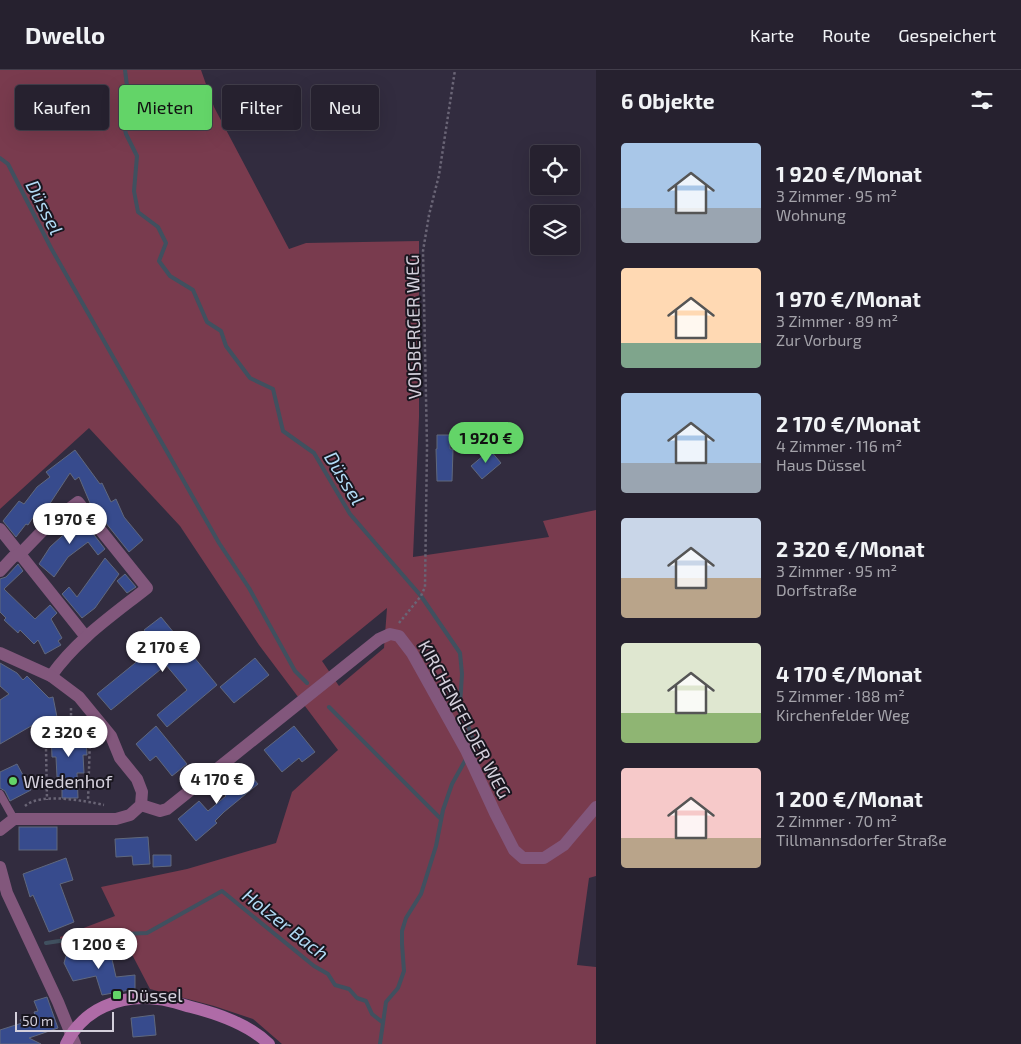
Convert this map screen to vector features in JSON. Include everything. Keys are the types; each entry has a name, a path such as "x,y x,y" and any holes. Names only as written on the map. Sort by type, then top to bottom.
{"main road":[{"path":"70,1041 91,1012 111,1002 133,998 158,999 206,1011 242,1024 270,1044"}],"street":[{"path":"0,571 14,557 20,554 49,524 78,502 144,576 147,588 86,637 59,664 51,676"},
{"path":"0,529 86,637"},
{"path":"141,805 160,810 167,809 380,639 390,634"},
{"name":"KIRCHENFELDER WEG","path":"390,634 399,636 412,652 466,750 495,814 514,850 523,858 544,858 564,845 596,807"},
{"path":"0,653 51,676 79,697 111,736 120,758 137,779 142,792 141,805 130,815 116,819 14,819 0,830"},
{"path":"0,867 7,893 58,1002 70,1041"}],"lane":[{"path":"0,794 14,819"}],"path":[{"name":"VOISBERGER WEG","path":"390,634 422,591 427,506 423,251 429,214 439,175 455,70"},
{"path":"58,724 71,719 87,731 90,737 88,802"},
{"path":"46,749 46,800"},
{"path":"14,819 29,803 46,800 78,799 108,806"}],"shaded area":[{"path":"0,70 201,70 206,85 119,85 119,130 212,130 212,101 222,122 222,130 226,130 289,249 306,243 419,241 419,417 413,557 549,537 543,521 596,510 596,876 589,878 577,965 596,967 596,1044 282,1044 253,1019 214,1006 150,989 124,939 61,946 60,937 115,916 101,887 187,869 276,843 292,792 338,750 259,645 180,526 89,428 0,509","holes":["387,608 384,648 339,686 322,661"]}],"building":[{"path":"437,435 450,435 450,449 453,449 452,481 437,481"},
{"path":"75,450 100,484 102,483 111,502 116,499 124,517 143,540 129,552 90,503 79,477 75,480 70,473 45,511 40,507 28,525 26,524 16,537 3,521 19,501 24,504 37,487 50,477 46,472"},
{"path":"490,450 501,463 482,479 471,466"},
{"path":"77,513 105,549 98,555 88,542 68,557 54,577 39,564 50,547 73,526 68,520"},
{"path":"105,558 119,574 95,608 82,618 62,594 69,587 77,597"},
{"path":"18,564 23,571 4,589 35,619 50,605 57,613 51,619 62,638 58,641 61,645 45,654 38,640 34,644 20,630 18,633 4,620 6,618 0,612 0,579 6,577"},
{"path":"125,574 136,587 127,593 117,581"},
{"path":"161,617 217,685 167,727 157,715 187,690 166,665 111,710 97,694 156,646 144,630"},
{"path":"255,658 269,675 234,703 220,687"},
{"path":"0,663 17,673 23,680 27,676 49,698 53,697 58,722 39,726 38,722 0,744 0,700 9,694 0,686"},
{"path":"70,724 76,726 80,738 86,738 87,755 83,755 84,773 77,773 78,798 62,798 62,777 57,777 56,757 52,757 51,732"},
{"path":"156,726 187,764 172,776 156,756 150,761 136,744"},
{"path":"294,726 315,752 302,762 299,758 282,772 264,750"},
{"name":"Wiedenhof","path":"17,764 31,790 10,801 5,791 0,788 0,772"},
{"path":"244,767 258,784 224,812 215,821 217,823 196,841 178,819 199,801 208,811 226,796 219,788"},
{"path":"19,827 57,827 57,850 19,850"},
{"path":"148,837 150,864 133,865 132,856 116,857 115,839"},
{"path":"153,855 171,855 171,866 153,867"},
{"path":"66,858 73,880 60,884 74,922 49,932 33,895 30,897 23,874"},
{"path":"109,946 116,977 135,975 135,989 102,995 96,976 73,981 64,963 66,956"},
{"path":"47,997 58,1028 29,1038 41,1044 0,1044 0,1030 22,1023 20,1020 35,1015 34,1012 38,1011 34,1001"},
{"path":"154,1015 156,1035 133,1037 131,1018"}],"waterway":[{"name":"Düssel","path":"125,70 127,86 120,107 126,134 137,156 134,191 138,212 158,227 166,243 159,261 170,276 193,290 207,322 221,331 226,346 250,378 273,389 283,431 314,453 350,514 421,596 460,653 462,674 460,705 474,741 470,750"},
{"name":"Düssel","path":"0,158 8,164 51,248 219,543 249,588 295,671 307,683"},
{"name":"Düssel","path":"329,707 441,819"},
{"name":"Düssel","path":"380,1044 386,1002 398,988 404,971 402,931 406,918 421,894 436,846 443,810 452,784 466,759"},
{"name":"Holzer Bach","path":"46,943 100,935 147,933 222,891 314,966 328,974 335,985 349,989 357,998 366,1001 372,1014 382,1022"}],"place":[{"name":"Wiedenhof","path":"13,781"},
{"name":"Düssel","path":"117,995"}]}
